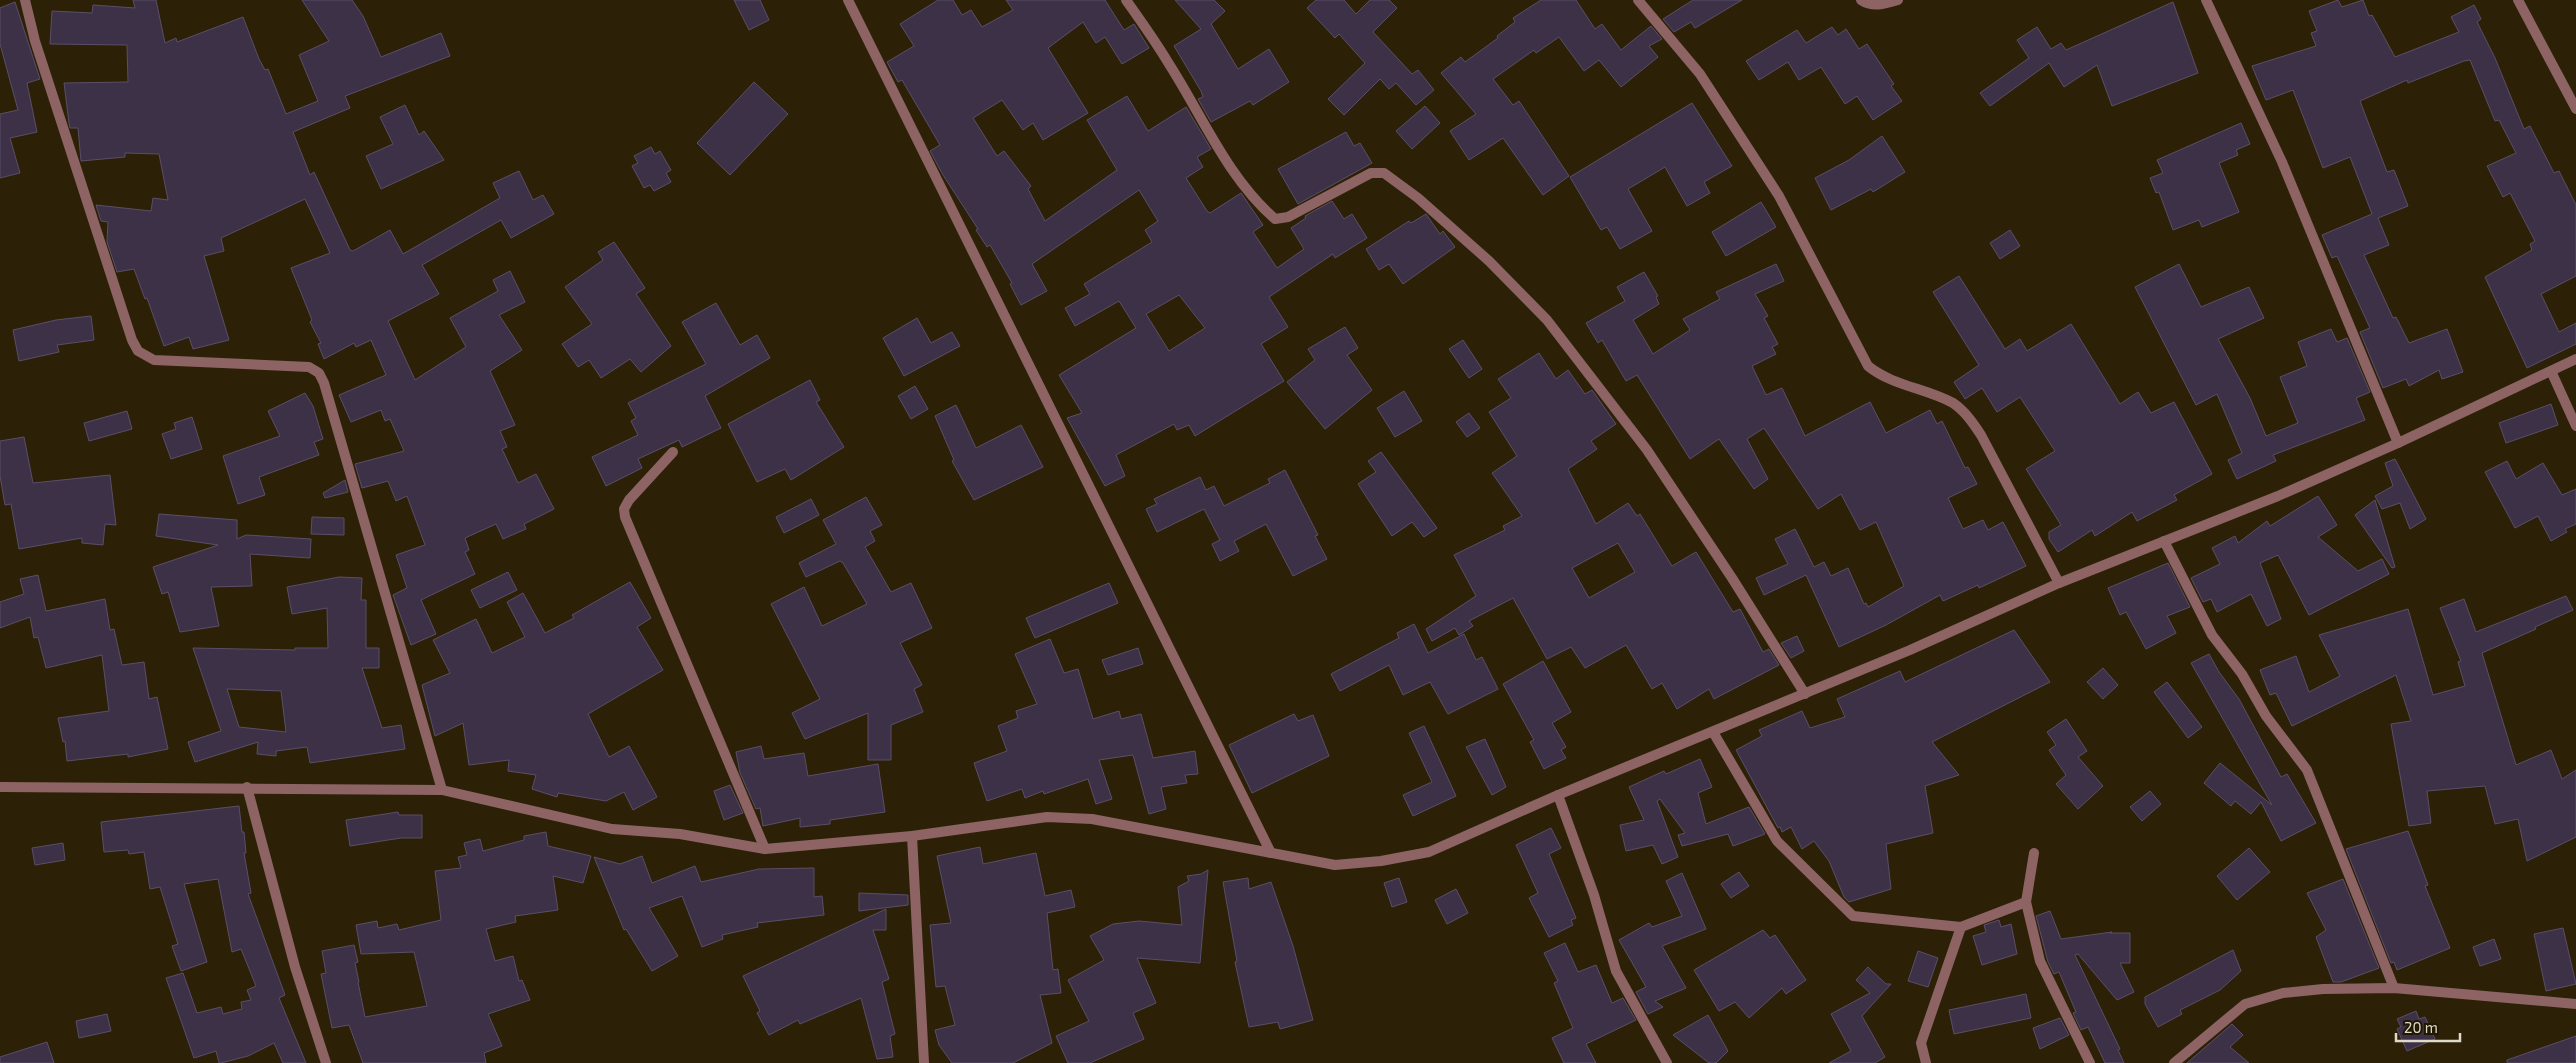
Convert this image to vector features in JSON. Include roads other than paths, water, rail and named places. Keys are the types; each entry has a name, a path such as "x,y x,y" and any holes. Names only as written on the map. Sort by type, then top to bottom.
{"street":[{"path":"24,0 35,41 132,340 138,351 154,360 309,367 319,373 324,383 442,790"},
{"path":"848,0 1271,853"},
{"path":"1126,0 1170,64 1219,152 1259,205 1275,219 1288,217 1371,173 1384,173 1418,198 1488,261 1547,320 1647,450 1732,578 1805,694"},
{"path":"1638,0 1700,74 1779,196 1868,366 1882,377 1952,403 1967,415 1981,435 2059,583"},
{"path":"1861,0 1868,4 1882,5 1898,0"},
{"path":"2206,0 2282,162 2398,443"},
{"path":"2518,0 2576,109"},
{"path":"0,787 247,787 442,790 612,829 680,834 765,848 912,836 1056,818 1092,820 1335,865 1381,861 1429,852 1558,795 1910,650 2059,583 2278,496 2398,443 2576,359"},
{"path":"2551,371 2576,426"},
{"path":"673,452 628,500 624,509 625,517 765,848"},
{"path":"2164,541 2212,635 2242,674 2266,716 2307,770 2394,988"},
{"path":"1713,732 1777,841 1852,916 1961,927 2026,902"},
{"path":"247,787 295,967 326,1063"},
{"path":"1558,795 1594,895 1616,971 1667,1063"},
{"path":"912,836 924,1063"},
{"path":"2034,853 2026,902 2040,961 2090,1063"},
{"path":"1926,1063 1921,1043 1961,927"},
{"path":"2174,1063 2245,1004 2284,993 2324,989 2394,988 2576,1004"}]}
